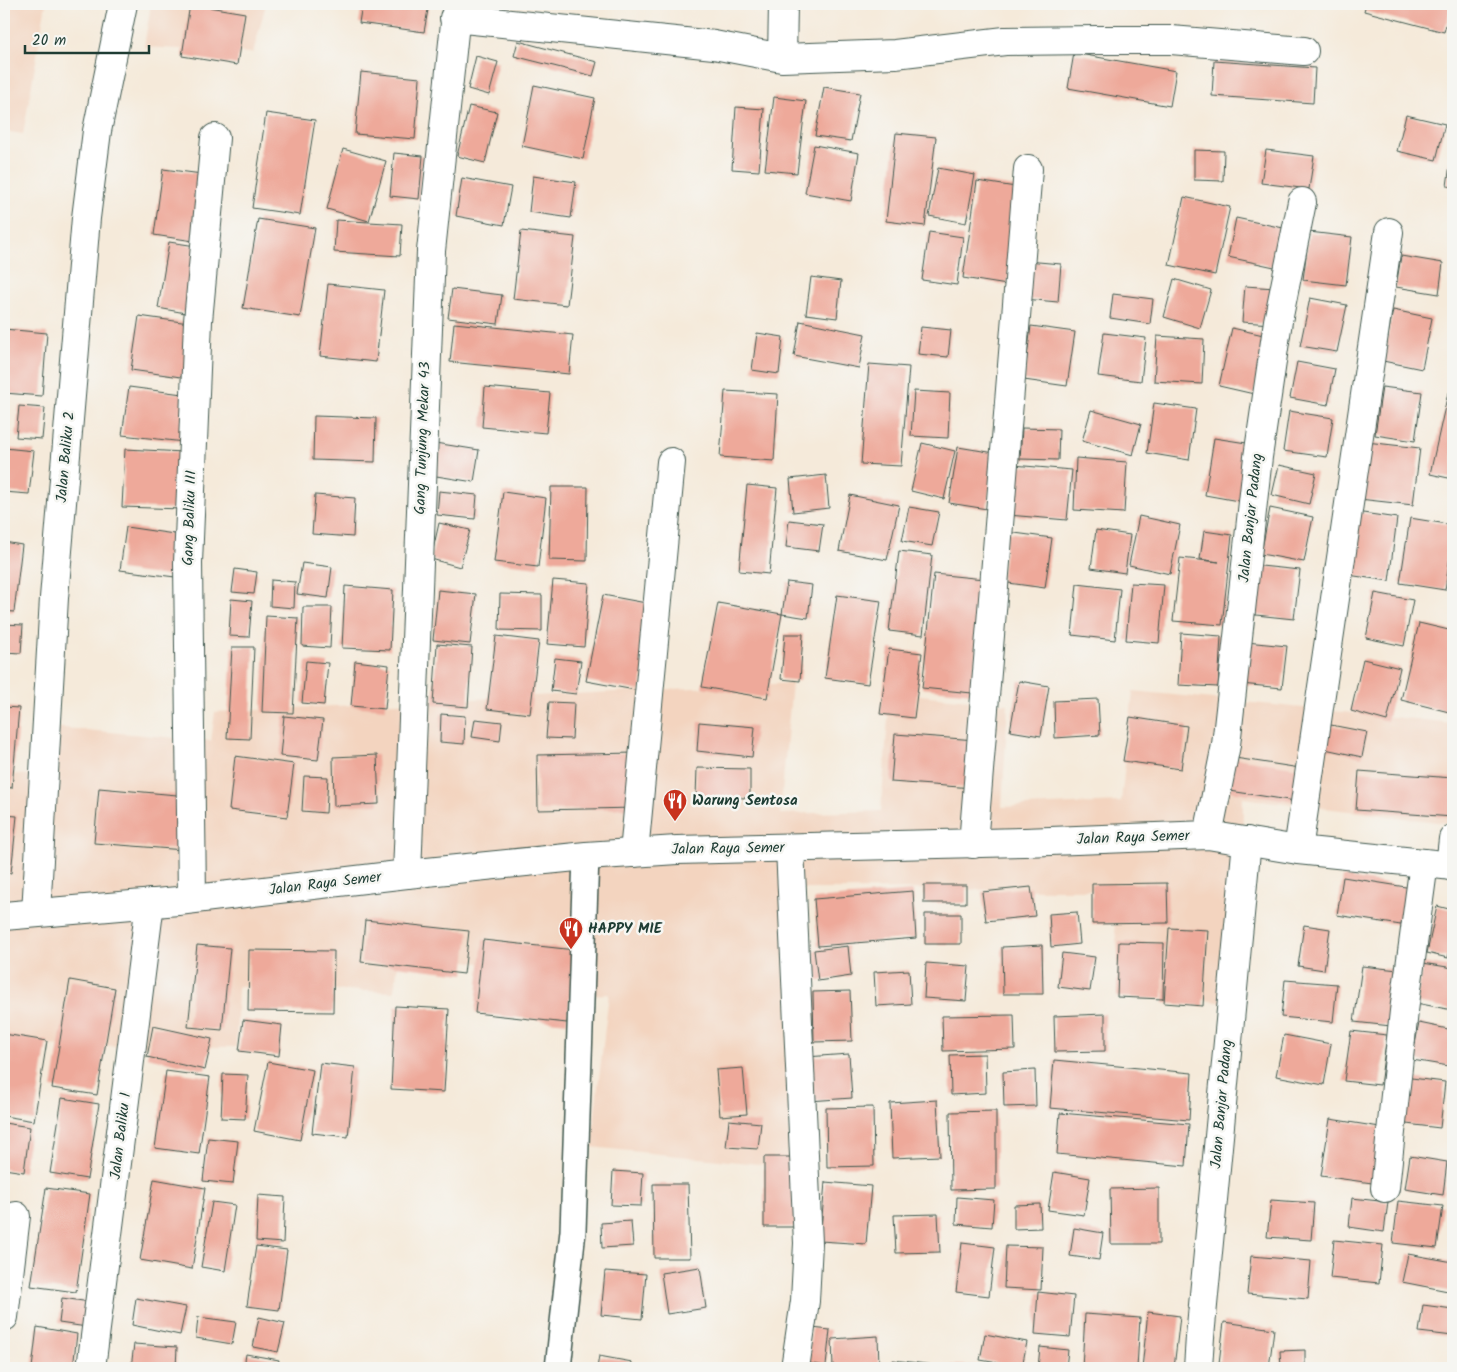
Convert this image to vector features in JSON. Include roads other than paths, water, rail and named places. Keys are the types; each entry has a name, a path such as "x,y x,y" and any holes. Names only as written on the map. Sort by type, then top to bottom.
{"street":[{"name":"Jalan Baliku 2","path":"36,913 54,598 86,218 97,130 123,4"},
{"path":"782,58 783,4"},
{"path":"456,11 714,45 782,58 896,54 1005,41 1171,40 1304,51"},
{"name":"Gang Tunjung Mekar 43","path":"407,874 431,251 456,11"},
{"name":"Gang Baliku III","path":"192,898 188,553 198,321 215,138"},
{"path":"973,844 1028,169"},
{"name":"Jalan Banjar Padang","path":"1208,835 1226,745 1258,457 1276,331 1302,202"},
{"path":"1298,850 1390,232"},
{"path":"634,853 671,462"},
{"name":"Jalan Raya Semer","path":"4,916 150,903 586,856 677,850 973,844 1208,835 1298,850 1442,865"},
{"path":"1385,1188 1404,1010 1442,865 1453,839"},
{"name":"Jalan Banjar Padang","path":"1198,1368 1247,841"},
{"path":"790,848 808,1243 805,1301 795,1368"},
{"name":"Jalan Baliku 1","path":"91,1368 150,903"},
{"path":"4,1317 16,1216"}],"lane":[{"path":"558,1368 573,1231 586,856"}],"place":[{"name":"Warung Sentosa","path":"675,822"},
{"name":"HAPPY MIE","path":"571,950"}]}
